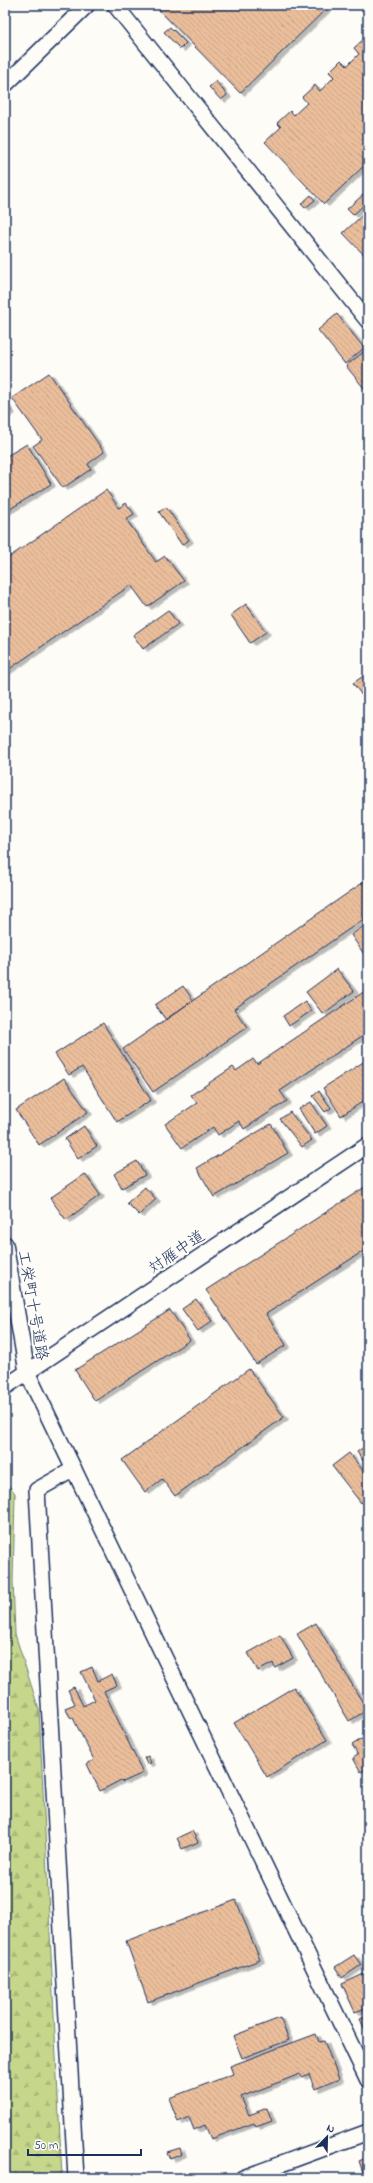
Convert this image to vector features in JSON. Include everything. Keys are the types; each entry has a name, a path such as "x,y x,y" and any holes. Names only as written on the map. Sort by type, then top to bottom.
{"street":[{"path":"5,85 87,5"},
{"path":"115,5 368,322"},
{"name":"対雁中道","path":"5,1387 368,1146"},
{"name":"工栄町十号道路","path":"5,1244 27,1372 368,2080"},
{"path":"74,1469 36,1490 76,2178"},
{"path":"243,2178 368,2132"}],"green space":[{"path":"5,1482 15,1493 13,1581 15,1634 39,1710 62,2178 5,2178"}],"building":[{"path":"154,5 330,5 240,93"},
{"path":"170,27 186,43 180,49 164,32"},
{"path":"367,36 368,162 324,204 265,142 281,127 277,123 290,111 294,115 307,103 302,97 315,85 320,91 334,77 329,72 341,60 347,66 359,54 354,48"},
{"path":"216,81 227,95 221,100 209,87"},
{"path":"364,194 368,201 353,215 347,209"},
{"path":"311,195 315,200 305,208 301,204"},
{"path":"368,210 368,259 343,233"},
{"path":"337,314 364,348 345,364 318,330"},
{"path":"366,350 368,353 368,393 346,366"},
{"path":"49,373 104,452 88,464 91,469 63,488 33,446 42,440 12,398"},
{"path":"5,403 11,411 5,415"},
{"path":"27,444 51,484 5,512 5,457"},
{"path":"106,490 119,508 126,503 134,514 126,519 156,562 165,556 184,581 147,607 131,585 5,672 5,560"},
{"path":"166,507 189,540 182,545 159,512"},
{"path":"246,604 266,632 250,643 231,615"},
{"path":"168,610 178,624 143,649 133,635"},
{"path":"368,673 368,704 353,683"},
{"path":"368,879 368,916 234,1009 247,1027 153,1092 123,1049"},
{"path":"368,923 368,960 351,935"},
{"path":"337,969 354,991 323,1014 306,992"},
{"path":"183,986 193,1000 166,1020 155,1005"},
{"path":"368,989 368,1032 280,1091 287,1101 244,1129 239,1121 218,1135 213,1127 182,1148 165,1124 197,1103 191,1095 233,1067 236,1071 253,1059 257,1064"},
{"path":"305,1001 311,1011 289,1026 283,1016"},
{"path":"103,1023 151,1100 117,1122 82,1067 69,1075 55,1054"},
{"path":"368,1059 368,1098 341,1116 323,1088"},
{"path":"64,1078 88,1112 39,1145 16,1110"},
{"path":"319,1091 331,1108 325,1112 313,1096"},
{"path":"311,1102 327,1126 315,1134 299,1109"},
{"path":"290,1112 312,1140 302,1147 280,1119"},
{"path":"271,1124 288,1153 214,1197 197,1168"},
{"path":"84,1126 97,1146 78,1159 65,1139"},
{"path":"137,1161 145,1175 122,1188 114,1174"},
{"path":"85,1174 100,1195 66,1220 50,1198"},
{"path":"368,1185 368,1248 266,1314 286,1345 256,1364 206,1290"},
{"path":"145,1187 156,1199 139,1215 127,1203"},
{"path":"196,1299 212,1321 198,1331 182,1309"},
{"path":"170,1310 190,1340 95,1401 75,1370"},
{"path":"249,1369 284,1417 175,1496 162,1479 145,1492 122,1460"},
{"path":"368,1444 368,1468 357,1452"},
{"path":"349,1453 368,1477 368,1497 361,1503 332,1466"},
{"path":"316,1623 367,1710 349,1721 297,1634"},
{"path":"280,1635 293,1658 275,1668 273,1663 258,1671 248,1653"},
{"path":"92,1667 98,1681 112,1674 117,1685 104,1691 143,1773 123,1782 121,1780 100,1791 87,1764 94,1760 73,1718 70,1717 65,1708 75,1704 68,1690 74,1687 83,1706 95,1700 81,1672"},
{"path":"294,1687 327,1740 267,1777 234,1723"},
{"path":"368,1735 368,1768 361,1772 353,1758 358,1755 352,1745"},
{"path":"148,1756 151,1763 147,1764 144,1758"},
{"path":"192,1831 198,1842 182,1849 177,1838"},
{"path":"236,1900 260,1960 148,2002 126,1941"},
{"path":"354,1955 361,1965 342,1978 335,1967"},
{"path":"368,1972 368,2007 355,2012 342,1984"},
{"path":"368,2016 368,2037 360,2019"},
{"path":"280,2018 289,2040 242,2058 233,2036"},
{"path":"316,2034 319,2042 324,2041 339,2079 315,2089 309,2074 301,2077 300,2074 241,2097 249,2115 267,2108 272,2121 256,2127 254,2123 211,2139 205,2125 194,2130 189,2117 178,2122 169,2098 233,2074 230,2066"},
{"path":"180,2148 182,2154 170,2159 167,2152"},
{"path":"368,2157 368,2178 365,2178 359,2161"}]}
